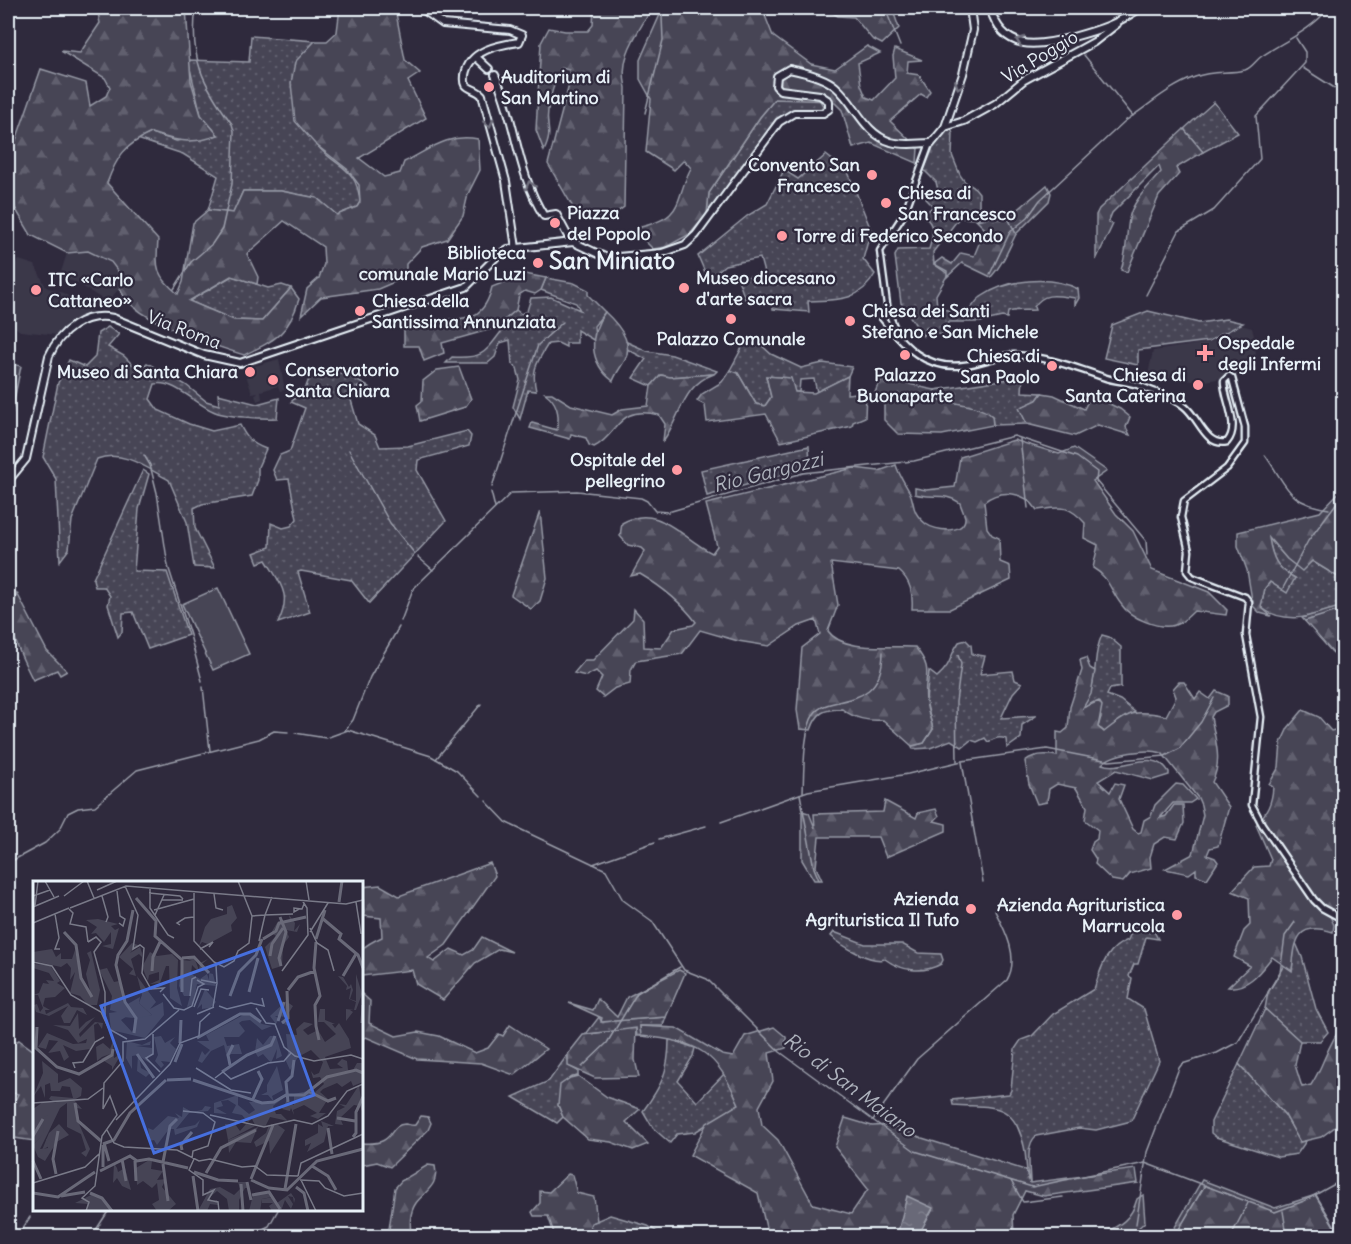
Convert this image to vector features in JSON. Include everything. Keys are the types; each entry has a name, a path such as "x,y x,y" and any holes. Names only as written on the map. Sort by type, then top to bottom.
{"main road":[{"path":"421,8 443,24 510,30 522,35 519,42 495,46 476,57 466,71 464,81 467,86 482,95 506,181 516,248 572,242 607,258 662,253 690,242 718,208 779,122 794,113 828,111 830,103 823,96 780,90 776,82 781,72 789,69 800,71 836,86 853,111 882,139 914,146 929,144 945,127 969,52 973,30 970,8"},
{"path":"990,8 998,26 1006,35 1032,45 1054,42 1117,24"},
{"name":"Via Poggio","path":"945,127 964,121 995,105 1024,80 1094,42 1140,8"},
{"path":"476,57 489,69"},
{"path":"495,75 506,99 534,199 544,216 556,214 572,242"},
{"name":"Via Roma","path":"8,481 26,459 54,345 70,326 105,317 204,355 232,363 277,351 321,334 450,292 472,282 501,253 516,248"}],"street":[{"path":"929,144 904,214 879,251 886,281 888,312 882,318 918,357 935,364 963,365 1008,356 1044,359 1110,379 1131,381 1180,403 1191,412 1209,437 1224,443 1230,440 1233,431 1224,381 1229,376 1234,382 1237,405 1245,427 1245,443 1227,468 1184,501 1181,517 1189,551 1187,571 1192,577 1245,597 1249,602 1246,635 1261,717 1253,788 1254,810 1314,900 1322,908 1344,920"}],"shaded area":[{"path":"88,251 111,263 120,274 120,288 107,302 75,282 59,278 67,253"},
{"path":"19,260 35,265 46,287 63,293 95,313 65,325 58,335 20,331 8,322 8,271"},
{"name":"Ospedale degli Infermi","path":"1241,325 1252,328 1255,340 1256,355 1247,374 1205,381 1202,377 1189,381 1188,378 1147,379 1153,351 1211,342"},
{"name":"Conservatorio Santa Chiara","path":"279,359 285,390 280,391 278,386 261,391 262,399 257,401 255,395 258,392 252,393 244,369"}],"green space":[{"path":"97,8 186,8 191,81 201,115 218,135 201,140 184,141 151,133 123,152 114,165 107,183 158,240 157,265 161,276 178,294 183,282 193,223 208,210 233,213 243,191 281,191 317,198 337,215 357,207 360,202 359,185 347,169 315,144 295,121 291,83 295,62 315,41 327,41 337,32 340,8 395,8 405,60 420,73 408,81 426,118 359,158 384,177 400,173 404,162 440,143 457,138 478,139 480,170 468,194 463,216 447,239 422,247 406,264 406,277 378,289 321,297 301,316 307,289 319,278 324,264 323,247 284,221 247,254 258,277 257,284 231,276 189,301 234,320 262,321 291,288 299,299 291,320 279,335 244,355 194,338 155,320 138,310 126,299 120,288 120,274 111,262 88,251 67,253 31,235 15,208 9,160 41,69 86,83 90,106 106,96 110,87 105,78 61,51 80,53 100,23"},
{"path":"594,8 652,8 630,46 625,66 624,207 606,220 589,213 578,216 548,164 570,81 569,70 561,68 553,89 547,116 549,134 544,151 536,130 541,43 549,28 588,31 593,25"},
{"path":"663,8 762,8 773,36 811,64 835,69 867,46 880,53 858,63 861,85 866,97 874,100 895,78 893,56 895,49 922,60 908,61 907,73 919,75 930,91 926,97 921,94 890,121 918,148 917,163 871,143 853,148 842,110 833,101 775,99 760,117 709,193 707,214 690,234 666,247 653,249 642,238 637,228 653,224 671,213 676,207 691,168 684,160 674,170 646,152 651,99 640,79 640,60"},
{"path":"824,8 892,8 899,28 882,44 872,39 854,17 838,16"},
{"path":"251,36 315,41 295,63 308,119 317,145 344,168 355,181 360,202 357,207 337,215 316,198 281,191 243,191 233,213 208,210 218,176 183,154 137,139 151,133 176,141 218,135 201,115 188,60 249,62"},
{"path":"775,99 819,99 823,106 819,111 779,119 714,209 707,214 709,193 760,117"},
{"path":"1214,102 1238,133 1203,152 1184,129"},
{"path":"951,128 952,155 960,175 979,193 979,219 959,218 933,252 934,264 948,274 936,295 937,308 966,314 979,299 991,291 1029,281 1055,282 1078,289 1079,298 1075,305 1075,298 1047,297 1038,302 1034,307 1035,310 1012,311 1008,312 1007,318 980,322 948,322 946,331 941,335 926,328 923,336 901,303 895,256 898,250 929,249 932,227 923,216 933,206 926,199 931,192 933,194 938,190 936,182 924,170 937,141"},
{"path":"1184,129 1203,152 1176,168 1179,174 1159,196 1127,272 1121,270 1131,212 1142,194 1161,172 1159,166 1112,213 1108,223 1113,224 1096,260 1096,215 1099,209"},
{"path":"826,155 848,172 871,230 863,259 875,274 869,283 855,295 846,298 808,301 809,312 773,309 772,297 745,299 738,279 764,273 760,258 725,265 708,279 698,256 747,216 767,204 784,170 798,179"},
{"path":"1047,185 1051,193 1049,201 1016,234 1008,218"},
{"path":"1001,215 1008,218 1016,234 1002,262 991,277 962,263 947,277 947,271 934,264 942,258 952,264 961,253 974,256 985,229 976,220"},
{"path":"525,274 546,278 541,290 535,294 525,291 519,295 516,310 495,328 442,343 444,353 424,361 419,346 404,346 404,330 429,322 471,316 483,307 492,287"},
{"path":"232,276 268,288 282,285 291,288 262,321 234,320 189,301"},
{"path":"546,278 574,283 588,290 588,295 605,312 594,326 595,341 577,330 577,343 566,343 566,347 558,343 548,344 536,366 534,377 536,391 528,390 520,419 513,407 520,380 517,368 512,364 510,340 500,343 495,357 488,363 446,363 452,357 471,357 483,352 504,328 500,323 516,310 521,314 527,311 531,298 551,297 580,310 576,303 541,290"},
{"path":"1148,311 1199,323 1226,319 1243,323 1209,341 1138,350 1138,365 1104,358 1112,325"},
{"path":"605,312 623,333 627,346 625,360 613,381 599,366 595,357 596,330"},
{"path":"108,327 119,334 108,347 124,356 139,371 147,363 186,385 206,401 219,405 218,394 257,404 279,398 277,418 235,416 206,408 170,386 155,384 150,399 158,410 189,424 212,431 240,425 250,440 266,449 258,467 258,480 252,496 202,504 194,508 195,528 215,568 194,567 187,522 169,480 143,465 116,456 97,459 72,520 69,549 60,561 56,479 43,457 58,383 69,360 85,367 95,357 98,333"},
{"path":"627,342 647,351 672,355 717,371 714,374 670,377 661,375 651,386 633,378 646,359 627,349"},
{"path":"759,343 771,354 801,368 823,363 852,367 848,376 817,392 814,379 800,380 799,392 794,392 790,378 766,376 771,397 765,406 756,404 738,373 730,370 743,346"},
{"path":"8,363 21,366 8,430"},
{"path":"459,367 471,399 465,407 420,421 417,405 422,401 423,381 437,370"},
{"path":"730,370 738,373 756,404 765,406 771,397 766,376 791,378 795,392 814,393 848,376 847,394 866,392 865,417 853,422 852,426 781,442 766,414 707,422 705,405 697,401 702,394 722,382"},
{"path":"335,372 351,377 370,388 356,387 351,400 358,424 375,435 380,447 408,446 467,431 471,436 469,446 418,460 417,470 446,521 369,603 351,580 301,571 298,572 310,612 278,623 284,604 283,590 266,560 258,563 254,553 270,547 271,523 283,528 291,526 297,519 289,479 277,480 273,470 280,455 290,451 305,408 291,402 306,387 310,376"},
{"path":"714,374 695,386 683,403 663,441 665,424 659,415 645,413 626,417 602,442 594,447 589,445 586,438 571,434 570,439 530,428 532,423 557,430 557,409 553,400 545,393 552,393 571,405 612,415 622,409 648,406 651,386 661,375 670,377"},
{"path":"1023,377 1022,392 1042,393 1037,400 1020,408 1027,424 993,425 992,416 985,412 935,399 935,390"},
{"path":"883,379 935,390 935,399 981,409 992,416 993,425 942,435 898,434 884,420 884,402 875,393 879,382"},
{"path":"1042,393 1054,395 1084,409 1091,395 1120,409 1130,417 1126,427 1130,435 1098,425 1075,436 1027,424 1019,408 1037,400"},
{"path":"1014,440 1059,454 1074,448 1107,471 1093,481 1116,514 1133,531 1152,570 1209,592 1227,610 1226,615 1194,611 1175,625 1161,626 1145,622 1125,609 1106,580 1093,568 1098,545 1084,538 1085,523 1079,517 1064,508 1037,510 1020,496 1005,494 984,502 987,528 992,535 999,538 1000,562 1010,566 1011,580 950,609 912,609 910,588 899,571 831,563 838,605 828,631 835,638 856,645 915,647 925,662 926,701 933,729 924,743 912,746 883,720 861,719 842,709 830,710 819,715 811,730 800,729 797,710 802,648 820,634 816,620 799,626 769,646 738,641 700,630 682,654 636,661 631,670 630,684 615,688 603,697 596,691 602,677 596,671 586,676 574,673 585,660 593,660 633,619 634,609 643,619 644,647 661,648 674,629 693,625 696,622 677,601 656,584 640,574 631,576 645,551 642,548 628,545 620,536 622,523 635,518 658,519 712,553 717,546 706,504 854,468 879,471 896,465 911,495 917,515 930,526 943,530 955,529 964,523 965,517 960,503 944,497 915,494 915,488 926,490 955,487 960,457"},
{"path":"809,446 810,467 707,496 701,470"},
{"path":"143,470 149,474 139,509 134,571 167,572 188,635 148,649 133,612 123,613 122,632 118,637 108,605 110,596 104,587 95,587 93,579"},
{"path":"1343,488 1343,580 1312,561 1302,571 1287,559 1269,538 1276,562 1295,578 1287,593 1270,582 1265,588 1261,607 1271,616 1260,613 1253,606 1247,570 1238,546 1238,532 1320,512"},
{"path":"540,511 547,578 540,601 531,609 511,595"},
{"path":"1268,537 1287,559 1302,570 1312,561 1343,580 1343,606 1313,616 1301,617 1279,616 1261,607 1265,588 1270,582 1295,578 1276,562"},
{"path":"218,588 249,654 213,670 182,604"},
{"path":"17,593 47,651 67,671 60,675 57,670 33,680 22,659 15,638 12,616"},
{"path":"1343,606 1343,660 1332,652 1302,618"},
{"path":"1102,635 1109,637 1121,647 1121,687 1110,689 1107,695 1120,700 1135,712 1105,732 1098,727 1101,717 1094,702 1083,708 1092,685"},
{"path":"966,640 971,645 972,654 985,656 980,674 1013,671 1015,680 1022,683 1013,693 1001,718 1036,716 1022,725 1021,738 1007,748 1006,739 996,738 988,742 985,738 977,742 971,740 962,747 951,740 930,748 913,749 912,746 924,743 933,729 926,701 929,671 937,677 949,663 959,642"},
{"path":"1086,658 1090,668 1095,671 1091,694 1083,708 1099,701 1102,706 1098,727 1104,732 1126,716 1133,714 1147,713 1166,716 1176,697 1173,689 1179,682 1184,682 1195,699 1200,692 1210,699 1216,691 1228,696 1228,705 1214,712 1211,717 1218,758 1212,782 1229,807 1218,846 1210,848 1207,855 1218,862 1207,879 1196,875 1196,869 1189,874 1165,869 1193,854 1203,815 1198,798 1162,753 1130,752 1102,764 1110,766 1155,761 1169,772 1169,775 1153,780 1116,770 1098,781 1110,792 1115,783 1124,785 1119,799 1133,829 1138,833 1141,832 1144,820 1151,816 1155,805 1176,784 1183,785 1196,799 1190,803 1173,803 1160,818 1166,816 1174,805 1183,805 1184,823 1177,839 1165,837 1154,844 1150,857 1151,868 1130,874 1123,882 1112,880 1095,864 1096,859 1090,850 1097,839 1098,830 1085,820 1087,807 1076,788 1057,784 1049,789 1047,802 1037,804 1029,784 1025,761 1040,755 1057,756 1057,732 1062,733 1068,728 1070,707 1082,670 1080,660"},
{"path":"1303,710 1319,717 1331,731 1343,728 1343,914 1326,907 1334,925 1333,932 1311,929 1300,936 1294,951 1292,971 1272,957 1248,982 1228,987 1250,966 1234,957 1244,931 1250,925 1249,898 1232,891 1254,867 1269,866 1271,859 1256,825 1270,803 1273,787 1269,784 1279,767 1281,743 1288,728"},
{"path":"885,801 916,818 918,813 936,809 939,816 934,821 946,824 946,831 886,857 878,837 819,837 816,867 822,880 814,880 802,860 802,811 809,813 815,828 814,814 883,812"},
{"path":"490,863 495,876 446,945 428,958 434,962 451,949 464,955 473,950 482,937 512,952 499,949 475,963 443,1000 416,984 412,970 363,976 363,949 382,937 381,918 364,916 363,887 380,885 399,896"},
{"path":"1144,926 1152,928 1158,939 1146,937 1138,964 1134,964 1129,976 1132,978 1128,999 1144,1009 1159,1061 1131,1121 1096,1130 1079,1128 1036,1136 1029,1151 1030,1183 1024,1146 1014,1120 999,1109 953,1105 952,1100 1009,1094 1015,1049 1021,1040 1032,1036 1053,1014 1094,989 1109,953 1128,940 1133,928"},
{"path":"834,932 865,944 902,944 918,953 941,954 943,960 941,964 934,967 912,970 885,959 879,960 856,953 831,936"},
{"path":"1295,941 1302,957 1316,1009 1328,1032 1320,1041 1300,1041 1265,1009 1268,992 1284,965 1292,970"},
{"path":"679,970 685,973 666,1017 601,1022 602,1018 569,1003 593,1010 598,999 617,1017 627,997"},
{"path":"363,995 370,1001 369,1023 396,1036 418,1032 439,1036 475,1053 488,1048 499,1034 503,1036 510,1025 546,1049 514,1075 481,1063 417,1059 366,1037 363,1038"},
{"path":"1265,1009 1300,1041 1295,1065 1302,1087 1311,1085 1343,1025 1343,1121 1321,1137 1300,1142 1285,1115 1239,1064"},
{"path":"599,1017 602,1022 666,1017 663,1026 640,1026 641,1036 637,1036 636,1029 586,1034"},
{"path":"640,1026 676,1028 722,1055 733,1057 745,1036 774,1027 786,1037 786,1048 769,1053 773,1081 759,1107 762,1125 778,1140 813,1204 851,1214 868,1189 835,1147 845,1118 872,1126 891,1125 922,1138 1025,1170 1030,1183 1136,1169 1138,1183 1044,1196 1025,1191 1013,1215 1014,1236 768,1236 758,1193 690,1155 707,1123 739,1104 722,1071 713,1060 691,1046 661,1038 641,1036"},
{"path":"636,1028 635,1060 639,1077 595,1078 568,1066 568,1054 583,1035"},
{"path":"669,1039 695,1048 693,1056 678,1081 697,1102 725,1073 739,1104 695,1132 677,1134 670,1143 653,1128 643,1111 655,1093 666,1069"},
{"path":"19,1040 33,1050 33,1141 8,1137 8,1116 18,1094 8,1092 8,1046"},
{"path":"568,1054 569,1066 578,1071 578,1076 570,1078 558,1105 563,1117 557,1123 513,1097 549,1081"},
{"path":"1239,1064 1285,1115 1300,1142 1306,1141 1297,1154 1278,1157 1216,1137 1211,1133 1211,1122"},
{"path":"578,1076 607,1097 640,1109 626,1122 648,1144 633,1150 611,1142 588,1139 563,1117 558,1105 560,1085"},
{"path":"421,1116 428,1117 431,1123 428,1130 390,1167 377,1162 363,1165 363,1143 386,1139 399,1125 415,1125"},
{"path":"428,1165 435,1166 435,1178 431,1187 412,1211 411,1236 388,1236 395,1188 401,1181"},
{"path":"568,1174 572,1175 577,1193 594,1197 597,1221 591,1223 587,1236 555,1236 548,1216 534,1216 532,1212 540,1203 540,1191 549,1192"},
{"path":"1202,1180 1275,1208 1316,1195 1340,1235 1343,1233 1343,1236 1170,1236"},
{"path":"1143,1195 1145,1222 1135,1231 1150,1231 1153,1236 1099,1236 1123,1222 1131,1213 1137,1199"},
{"path":"610,1215 648,1226 663,1236 587,1236 591,1223"}],"water":[{"path":"907,1196 933,1208 918,1236 897,1236"}],"waterway":[{"path":"174,289 191,262 212,244 222,229 232,184 234,131 200,70 195,42 196,8"},
{"path":"645,113 663,40 662,17 666,8"},
{"path":"885,8 900,46"},
{"path":"990,274 1010,232 1028,217 1040,200 1125,121 1185,81 1208,74 1247,69 1262,56 1306,29 1329,8"},
{"path":"1146,295 1179,231 1214,210 1260,159 1256,116 1305,63 1305,52 1296,38"},
{"path":"1084,55 1133,116"},
{"path":"1303,68 1344,94"},
{"path":"492,487 538,345 563,322"},
{"name":"Rio Gargozzi","path":"401,621 413,589 511,493 577,491 641,498 647,501 655,511 668,512 803,473 914,461 1014,436 1077,457 1097,472 1096,481 1146,541 1147,555"},
{"path":"1020,439 1028,508"},
{"path":"349,450 390,523 415,554"},
{"path":"144,455 150,465 157,493 168,566 202,681"},
{"path":"1265,455 1284,485 1296,498 1305,503 1329,509"},
{"path":"491,492 495,508"},
{"path":"1282,590 1308,541 1344,493"},
{"path":"418,557 433,570"},
{"path":"1305,621 1344,609"},
{"name":"Rio Gargozzi","path":"345,730 353,720 370,677 399,627"},
{"path":"803,792 806,740 810,721 821,708 853,698 874,685 880,672 883,652"},
{"path":"957,761 956,702 961,664 958,655"},
{"path":"203,687 210,751"},
{"path":"721,822 808,791 908,774 962,761 1047,749 1109,761 1165,756 1179,749 1201,722 1214,698"},
{"path":"436,759 481,704"},
{"name":"Rio di San Maiano","path":"295,733 326,738 348,730 431,756 457,771 481,796"},
{"name":"Rio di San Maiano","path":"8,863 45,843 60,829 68,813 78,808 95,806 137,770 259,739 274,731 288,732"},
{"path":"962,762 983,882"},
{"path":"800,794 814,868 819,880"},
{"name":"Rio di San Maiano","path":"486,801 507,823 606,870 623,900 652,921 684,970 707,979 780,1052 915,1151 1032,1187 1145,1163 1275,1212 1304,1201 1344,1179"},
{"path":"659,839 706,826"},
{"path":"593,864 655,842"},
{"path":"873,1120 917,1059 1007,980 1011,971 1012,954 1007,935 995,911"},
{"path":"1136,1224 1147,1152 1179,1068 1182,1064 1217,1053 1238,1042 1280,973 1285,936 1295,922"},
{"path":"582,1067 607,1043 637,993 680,967"},
{"path":"1011,1181 1023,1202 1063,1197"},
{"path":"1175,1236 1205,1185"},
{"path":"1316,1196 1340,1236"},
{"path":"1231,1236 1248,1203"},
{"path":"92,1236 108,1211"},
{"path":"249,1236 269,1226 277,1211"},
{"path":"1283,1211 1287,1236"},
{"path":"18,1236 30,1217"}],"place":[{"name":"Auditorium di San Martino","path":"489,87"},
{"name":"Convento San Francesco","path":"872,175"},
{"name":"Chiesa di San Francesco","path":"886,203"},
{"name":"Piazza del Popolo","path":"555,223"},
{"name":"Torre di Federico Secondo","path":"782,236"},
{"name":"Biblioteca comunale Mario Luzi","path":"538,263"},
{"name":"Museo diocesano d'arte sacra","path":"684,288"},
{"name":"ITC «Carlo Cattaneo»","path":"36,290"},
{"name":"Chiesa della Santissima Annunziata","path":"360,311"},
{"name":"Palazzo Comunale","path":"731,319"},
{"name":"Chiesa dei Santi Stefano e San Michele","path":"850,321"},
{"name":"Ospedale degli Infermi","path":"1205,353"},
{"name":"Palazzo Buonaparte","path":"905,355"},
{"name":"Chiesa di San Paolo","path":"1052,366"},
{"name":"Museo di Santa Chiara","path":"250,372"},
{"name":"Conservatorio Santa Chiara","path":"273,380"},
{"name":"Chiesa di Santa Caterina","path":"1198,385"},
{"name":"Ospitale del pellegrino","path":"677,470"},
{"name":"Azienda Agrituristica Il Tufo","path":"971,909"},
{"name":"Azienda Agrituristica Marrucola","path":"1177,915"}],"district":[{"name":"San Miniato","path":"612,261"}]}
